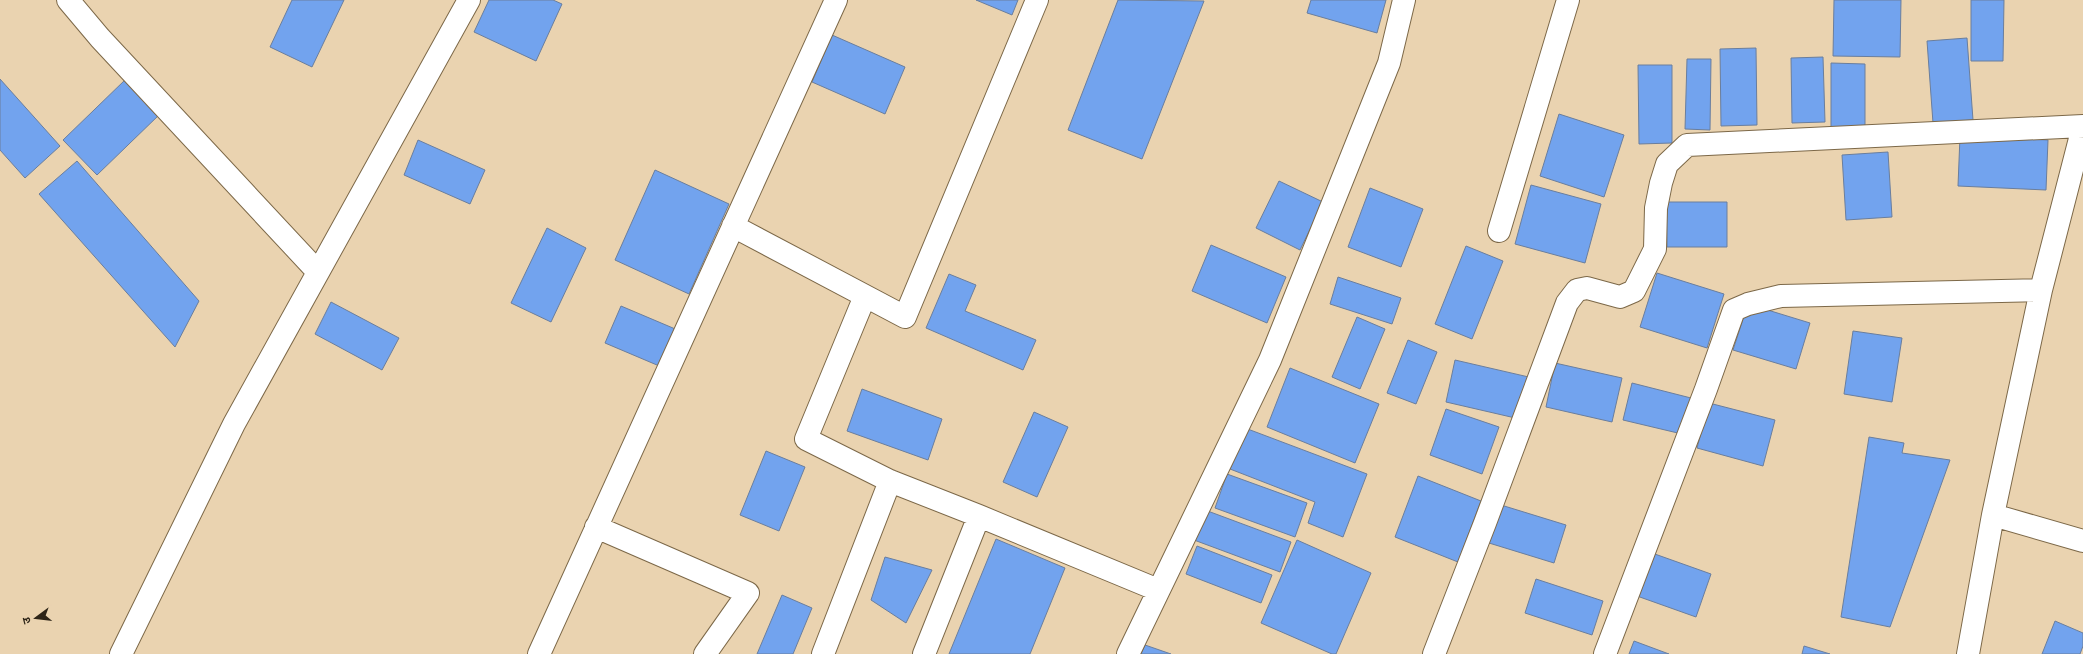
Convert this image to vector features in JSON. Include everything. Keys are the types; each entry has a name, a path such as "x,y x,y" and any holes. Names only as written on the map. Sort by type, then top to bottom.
{"street":[{"path":"68,0 100,38 318,272"},
{"path":"121,654 234,424 469,0"},
{"path":"539,654 836,0"},
{"path":"733,226 905,317 1037,0"},
{"path":"1128,654 1270,360 1388,63 1404,0"},
{"path":"1498,231 1568,0"},
{"path":"1434,654 1485,523 1567,303 1577,290 1587,288 1620,297 1634,291 1654,249 1656,208 1661,183 1667,164 1688,146 2083,127 2041,290 1992,515 1968,654"},
{"path":"1605,654 1706,389 1734,310 1748,304 1781,296 2041,290"},
{"path":"865,296 806,439 890,481 1158,590"},
{"path":"823,654 890,481"},
{"path":"1992,515 2083,541"},
{"path":"924,654 979,516"},
{"path":"596,527 748,593 706,654"}],"building":[{"path":"292,0 344,0 312,67 270,47"},
{"path":"489,0 553,0 562,4 536,61 474,32"},
{"path":"976,0 1018,0 1012,15"},
{"path":"1118,0 1204,1 1142,159 1068,130"},
{"path":"1311,0 1386,0 1377,33 1307,13"},
{"path":"1834,0 1901,0 1900,57 1833,56"},
{"path":"1971,0 2004,0 2003,61 1971,61"},
{"path":"832,35 905,67 885,114 812,82"},
{"path":"1967,38 1973,120 1933,123 1927,41"},
{"path":"1756,48 1757,125 1721,126 1720,49"},
{"path":"1823,57 1825,122 1792,123 1791,58"},
{"path":"1687,59 1711,59 1710,130 1685,129"},
{"path":"1831,63 1865,64 1865,135 1831,135"},
{"path":"1638,65 1672,65 1672,143 1639,144"},
{"path":"0,79 60,146 25,178 0,150"},
{"path":"126,79 160,114 97,175 63,140"},
{"path":"1559,114 1624,135 1604,197 1540,176"},
{"path":"1960,136 2048,140 2046,190 1958,186"},
{"path":"418,140 485,170 470,204 404,175"},
{"path":"1888,152 1892,217 1846,220 1842,155"},
{"path":"77,161 199,301 175,347 39,194"},
{"path":"655,170 729,204 689,294 615,260"},
{"path":"1279,181 1323,202 1300,250 1256,228"},
{"path":"1531,185 1601,204 1585,263 1515,244"},
{"path":"1370,188 1423,209 1401,267 1348,247"},
{"path":"1666,202 1727,202 1727,247 1667,247"},
{"path":"547,228 586,248 551,322 511,303"},
{"path":"1211,245 1286,277 1267,323 1192,291"},
{"path":"1466,246 1503,261 1472,339 1435,324"},
{"path":"1657,273 1724,294 1707,348 1640,327"},
{"path":"949,274 976,285 965,311 1036,340 1023,370 926,328"},
{"path":"1338,277 1401,298 1392,324 1330,304"},
{"path":"331,302 399,338 382,370 315,334"},
{"path":"1748,304 1810,323 1796,369 1733,350"},
{"path":"621,306 680,331 664,368 605,343"},
{"path":"1357,317 1385,329 1360,389 1332,377"},
{"path":"1853,331 1902,338 1892,402 1844,394"},
{"path":"1408,340 1437,352 1416,404 1387,393"},
{"path":"1455,360 1533,378 1524,420 1446,402"},
{"path":"1555,363 1622,378 1612,422 1546,407"},
{"path":"1290,368 1379,404 1355,463 1267,427"},
{"path":"1632,383 1691,398 1682,434 1623,420"},
{"path":"862,389 942,419 928,460 847,431"},
{"path":"1709,403 1775,420 1763,466 1697,448"},
{"path":"1446,409 1499,427 1482,474 1430,455"},
{"path":"1034,412 1068,427 1037,497 1003,482"},
{"path":"1245,428 1367,474 1343,537 1308,523 1315,502 1230,469"},
{"path":"1869,437 1904,443 1902,453 1950,460 1890,627 1841,617"},
{"path":"766,451 805,467 779,531 740,515"},
{"path":"1227,474 1307,503 1295,537 1215,508"},
{"path":"1418,476 1481,501 1458,562 1395,537"},
{"path":"1501,505 1566,525 1554,563 1489,543"},
{"path":"1205,510 1291,542 1280,572 1194,540"},
{"path":"996,539 1065,568 1030,654 949,654"},
{"path":"1297,540 1371,573 1336,654 1332,654 1261,623"},
{"path":"1197,546 1272,575 1261,603 1186,574"},
{"path":"1652,553 1711,574 1696,617 1637,596"},
{"path":"885,557 932,570 906,623 871,600"},
{"path":"1536,579 1603,601 1592,635 1525,613"},
{"path":"782,595 812,608 793,654 757,654"},
{"path":"2055,621 2083,633 2083,646 2080,654 2042,654"},
{"path":"1634,641 1669,654 1629,654"},
{"path":"1145,645 1171,654 1141,654"},
{"path":"1804,646 1830,654 1802,654"}]}
